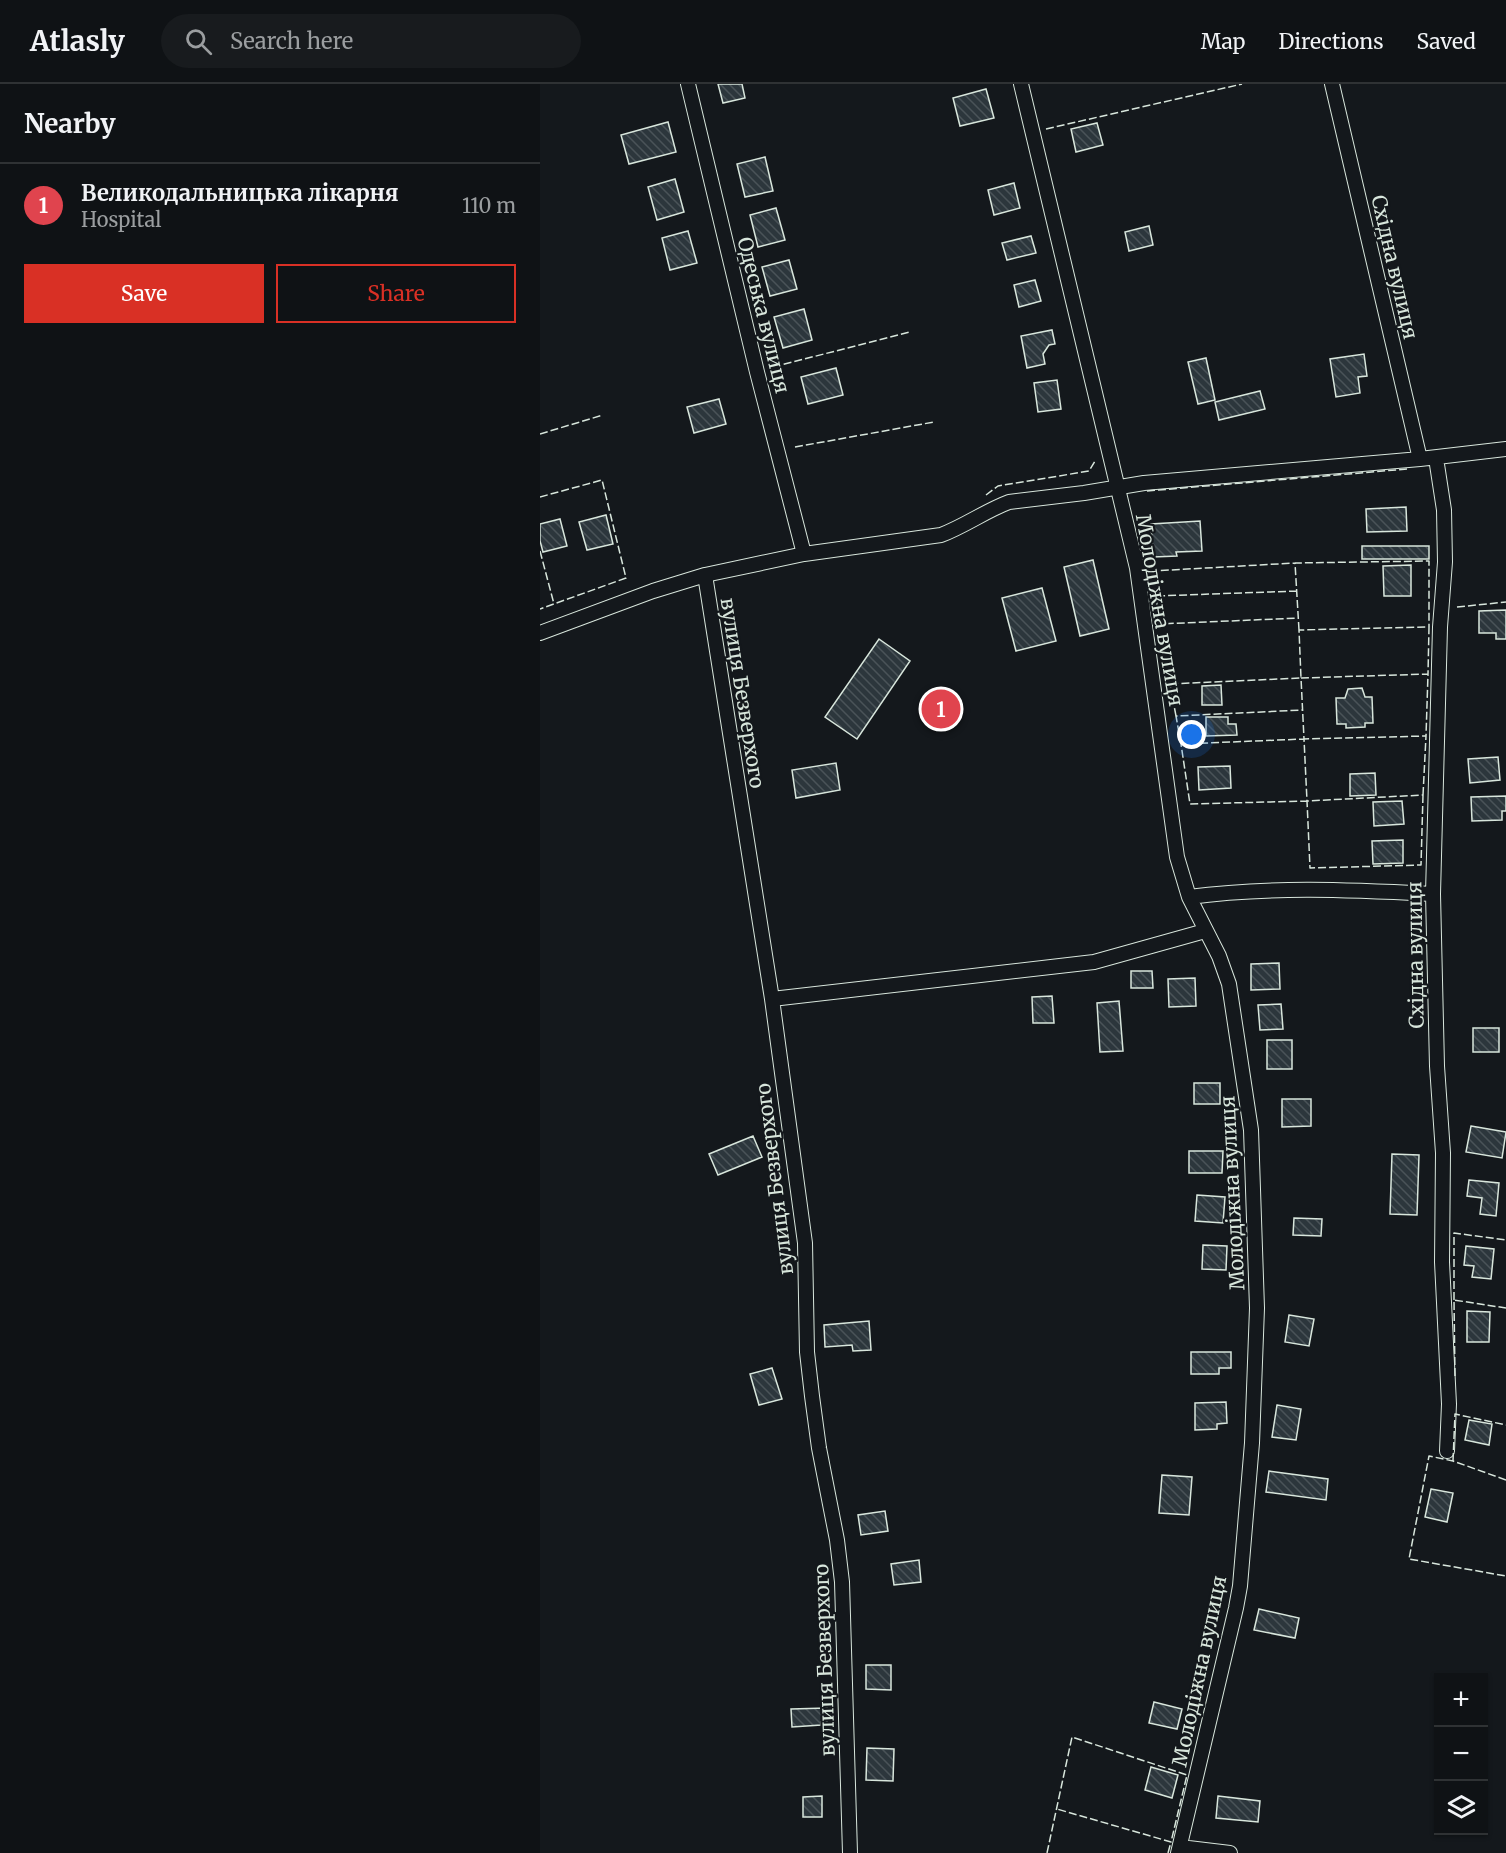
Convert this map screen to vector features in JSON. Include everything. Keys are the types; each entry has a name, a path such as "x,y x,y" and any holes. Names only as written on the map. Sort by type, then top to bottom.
{"street":[{"name":"Одеська вулиця","path":"688,84 757,372 804,554"},
{"name":"Молодіжна вулиця","path":"1021,84 1137,568 1177,857 1189,897 1219,956 1229,984 1250,1114 1257,1329 1252,1443 1236,1608 1179,1850"},
{"name":"Східна вулиця","path":"1332,84 1420,459"},
{"path":"540,633 653,591 705,575 804,554 941,535 958,529 1009,502 1084,494 1117,486 1436,458 1506,449"},
{"name":"Східна вулиця","path":"1436,458 1444,510 1445,562 1440,627 1433,894 1437,1066 1443,1153 1442,1262 1449,1404 1447,1451"},
{"name":"вулиця Безверхого","path":"705,575 772,999 805,1243 807,1352 819,1448 840,1560 850,1853"},
{"path":"1189,897 1255,890 1360,890 1433,894"},
{"path":"772,999 1094,962 1205,931"},
{"path":"1179,1850 1230,1853"}],"building":[{"path":"718,84 742,84 745,98 723,103"},
{"path":"986,89 994,118 960,126 953,98"},
{"path":"668,122 676,152 629,164 621,135"},
{"path":"1097,123 1103,145 1076,152 1071,129"},
{"path":"765,157 773,191 745,197 737,164"},
{"path":"675,179 684,212 657,220 648,187"},
{"path":"1014,183 1020,208 994,215 988,190"},
{"path":"776,208 785,240 758,247 750,215"},
{"path":"1149,226 1153,245 1129,251 1125,232"},
{"path":"688,231 697,263 670,270 662,238"},
{"path":"1031,236 1036,253 1007,260 1002,243"},
{"path":"789,260 797,289 770,296 762,267"},
{"path":"1035,280 1041,301 1019,307 1014,285"},
{"path":"804,309 812,340 783,348 774,317"},
{"path":"1052,330 1055,344 1049,345 1043,354 1045,364 1027,368 1021,336"},
{"path":"1364,354 1367,376 1358,377 1360,393 1336,397 1330,359"},
{"path":"1206,358 1215,400 1198,404 1188,362"},
{"path":"836,368 843,395 808,404 801,377"},
{"path":"1057,380 1061,409 1038,412 1034,383"},
{"path":"1260,391 1265,409 1219,420 1215,402"},
{"path":"719,399 726,424 694,433 687,407"},
{"path":"1406,507 1407,531 1367,532 1366,509"},
{"path":"606,515 613,544 587,550 579,522"},
{"path":"560,519 567,546 543,552 540,541 540,524"},
{"path":"1200,521 1202,551 1176,552 1177,556 1153,557 1151,524"},
{"path":"1362,546 1429,546 1429,559 1362,559"},
{"path":"1093,560 1109,629 1080,636 1064,567"},
{"path":"1411,565 1411,596 1384,596 1383,566"},
{"path":"1042,588 1056,641 1016,651 1002,598"},
{"path":"1506,610 1506,639 1496,639 1496,633 1479,633 1479,611"},
{"path":"879,639 910,661 857,739 825,717"},
{"path":"1221,685 1222,705 1202,705 1202,686"},
{"path":"1362,688 1365,697 1372,697 1373,723 1365,723 1365,727 1346,728 1346,724 1337,724 1336,698 1345,698 1348,689"},
{"path":"1206,717 1228,717 1228,724 1236,724 1237,735 1206,736"},
{"path":"1498,757 1500,780 1470,783 1468,759"},
{"path":"836,763 840,790 796,798 792,770"},
{"path":"1230,766 1231,788 1199,790 1198,767"},
{"path":"1375,773 1376,795 1350,796 1350,774"},
{"path":"1506,796 1506,811 1502,811 1502,820 1472,821 1471,797"},
{"path":"1402,801 1404,824 1374,826 1373,802"},
{"path":"1403,840 1403,863 1373,864 1372,841"},
{"path":"1279,963 1280,989 1251,990 1251,964"},
{"path":"1131,971 1152,971 1153,988 1131,988"},
{"path":"1195,978 1196,1006 1169,1007 1168,979"},
{"path":"1052,996 1054,1023 1033,1023 1032,997"},
{"path":"1119,1001 1123,1051 1100,1052 1097,1003"},
{"path":"1281,1004 1283,1029 1260,1030 1258,1005"},
{"path":"1473,1028 1499,1028 1499,1052 1473,1052"},
{"path":"1267,1040 1292,1040 1292,1069 1267,1069"},
{"path":"1194,1083 1220,1083 1220,1104 1194,1104"},
{"path":"1282,1099 1311,1099 1311,1126 1282,1127"},
{"path":"1471,1126 1506,1132 1502,1158 1466,1152"},
{"path":"753,1136 762,1157 718,1175 709,1154"},
{"path":"1189,1151 1223,1151 1222,1173 1189,1173"},
{"path":"1392,1154 1419,1155 1417,1215 1390,1214"},
{"path":"1469,1180 1499,1183 1496,1216 1480,1214 1482,1198 1467,1196"},
{"path":"1197,1195 1225,1197 1223,1223 1195,1221"},
{"path":"1294,1218 1322,1219 1321,1236 1293,1235"},
{"path":"1203,1245 1227,1246 1226,1270 1202,1269"},
{"path":"1466,1246 1494,1249 1491,1279 1472,1277 1474,1266 1464,1265"},
{"path":"1467,1311 1490,1312 1489,1342 1467,1342"},
{"path":"1289,1315 1314,1319 1309,1346 1285,1342"},
{"path":"869,1321 871,1350 853,1351 852,1345 825,1347 824,1325"},
{"path":"1191,1352 1231,1352 1231,1368 1219,1368 1219,1374 1191,1374"},
{"path":"772,1368 782,1399 759,1405 750,1374"},
{"path":"1226,1402 1227,1423 1217,1424 1217,1429 1195,1430 1195,1403"},
{"path":"1277,1405 1301,1409 1296,1440 1272,1437"},
{"path":"1469,1420 1492,1424 1489,1445 1465,1440"},
{"path":"1269,1471 1328,1479 1326,1500 1266,1492"},
{"path":"1162,1475 1192,1477 1189,1515 1159,1513"},
{"path":"1431,1489 1453,1493 1447,1522 1425,1517"},
{"path":"885,1511 888,1531 861,1535 858,1515"},
{"path":"919,1560 921,1582 894,1585 891,1564"},
{"path":"1259,1609 1299,1618 1295,1638 1254,1630"},
{"path":"866,1665 891,1665 891,1690 866,1689"},
{"path":"1154,1702 1182,1709 1177,1729 1149,1723"},
{"path":"827,1708 827,1722 821,1722 821,1725 792,1727 791,1709"},
{"path":"867,1748 894,1749 893,1781 866,1780"},
{"path":"1151,1767 1178,1775 1172,1798 1145,1790"},
{"path":"822,1796 822,1817 803,1817 803,1797"},
{"path":"1218,1796 1260,1801 1258,1822 1216,1818"}],"fence":[{"path":"1046,129 1242,84"},
{"path":"773,367 910,332"},
{"path":"540,434 603,415"},
{"path":"795,447 934,422"},
{"path":"986,495 998,486 1089,471 1095,461"},
{"path":"1147,491 1407,469"},
{"path":"540,497 602,480 626,578 540,609"},
{"path":"540,551 554,604"},
{"path":"1299,630 1295,563 1429,561 1429,627"},
{"path":"1156,596 1153,571 1295,563"},
{"path":"1297,591 1156,596 1159,624 1299,618"},
{"path":"1457,607 1506,602"},
{"path":"1176,716 1170,684 1301,678 1299,630 1429,627 1428,674"},
{"path":"1423,795 1426,736 1304,739 1307,801 1190,804 1181,744 1304,739 1301,678 1428,674 1426,736"},
{"path":"1181,744 1176,716 1303,710"},
{"path":"1423,795 1421,865 1310,868 1307,801 1423,795"},
{"path":"1454,1300 1454,1233 1506,1240"},
{"path":"1455,1376 1454,1300 1506,1308"},
{"path":"1453,1461 1455,1414 1506,1425"},
{"path":"1506,1480 1453,1461 1429,1456 1409,1559 1506,1576"},
{"path":"1047,1853 1072,1737 1187,1775 1171,1842 1057,1809"},
{"path":"1168,1853 1171,1842"}],"place":[{"name":"Великодальницька лікарня","path":"941,709"}]}
